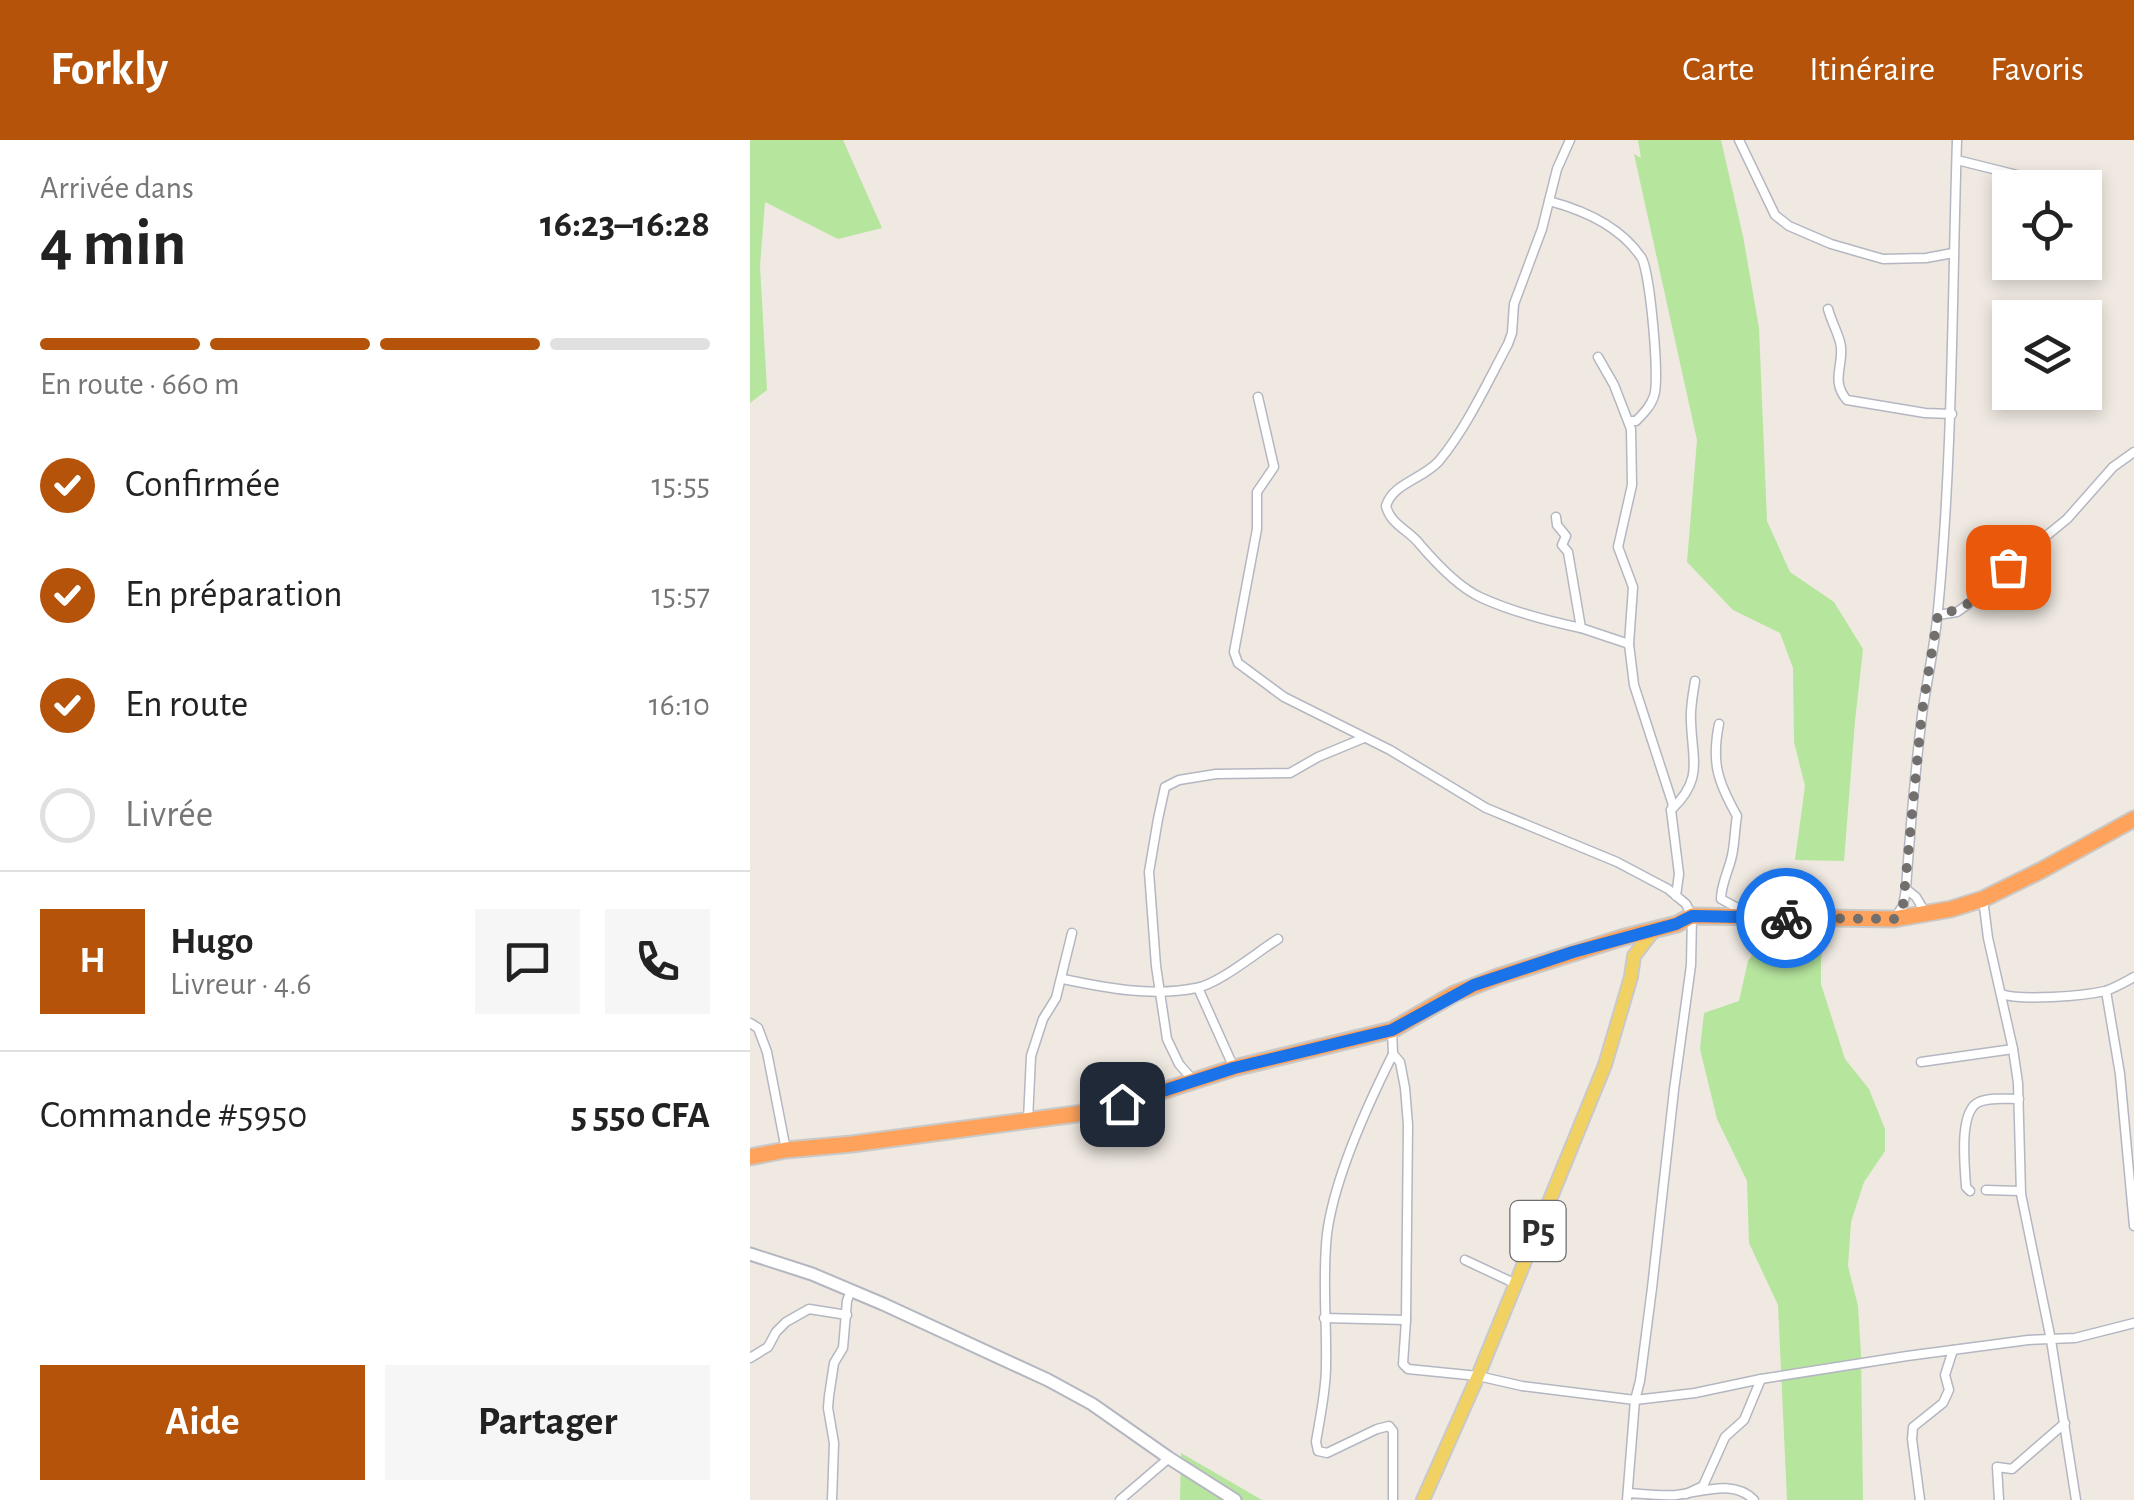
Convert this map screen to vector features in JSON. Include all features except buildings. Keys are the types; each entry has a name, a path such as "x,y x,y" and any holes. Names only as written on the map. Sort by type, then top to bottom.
{"highway":[{"path":"750,1157 1122,1104 1234,1068 1392,1030 1474,985 1692,916 1894,919 1926,913 1983,899 2134,818"}],"main road":[{"name":"P5","path":"1423,1500 1478,1376 1614,1039 1634,956 1654,930"},
{"path":"1620,938 1634,956"}],"street":[{"path":"1570,140 1514,304 1508,344 1444,454 1434,466 1392,493 1386,506 1392,520 1415,539 1432,561 1480,598 1630,644"},
{"path":"1740,140 1775,214 1789,226 1865,255 1926,258 1953,252"},
{"path":"1894,919 1903,906 1906,889 1922,712 1938,614 1952,414 1957,140"},
{"path":"1956,160 1997,170"},
{"path":"1549,200 1608,225 1644,261 1656,386 1646,410 1636,421 1630,421"},
{"path":"1828,309 1840,342 1838,378 1847,400 1952,414"},
{"path":"1598,357 1630,421 1632,485 1618,547 1634,587 1630,644 1634,686 1673,805 1679,874 1676,896"},
{"path":"1258,397 1274,467 1256,497 1257,529 1235,658 1284,698 1415,764 1486,808 1617,862 1668,888 1686,904 1692,916 1691,966 1635,1400 1627,1497 1729,1488 1741,1490 1754,1500"},
{"path":"1938,614 1957,612 1967,604 2068,519 2113,467 2134,452"},
{"path":"1556,516 1556,525 1566,536 1562,544 1568,552 1581,628"},
{"path":"1671,810 1688,790 1694,775 1691,712 1695,681"},
{"path":"1719,724 1717,774 1738,816 1721,899 1747,912 1751,919"},
{"path":"1193,1080 1167,1039 1160,992 1149,872 1166,787 1179,780 1216,774 1290,774 1318,757 1364,738"},
{"path":"1906,889 1926,913"},
{"path":"1983,899 2013,1049 2019,1099 2020,1191 2051,1340 2076,1500"},
{"path":"1028,1120 1032,1056 1043,1019 1063,979 1072,933"},
{"path":"1063,979 1126,991 1198,988 1278,939"},
{"path":"2001,994 2014,998 2106,991 2134,978"},
{"path":"1198,988 1234,1068"},
{"path":"2106,991 2120,1074 2134,1226"},
{"path":"2003,1006 2014,998"},
{"path":"750,1024 758,1028 767,1052 786,1150"},
{"path":"1392,1030 1394,1054 1355,1141 1332,1205 1326,1237 1326,1368 1316,1448 1327,1453 1376,1428 1388,1426 1393,1431 1392,1500"},
{"path":"1921,1062 2013,1049"},
{"path":"1394,1054 1406,1088 1408,1126 1405,1368 1635,1400 1695,1394 1761,1379 1953,1350 2076,1338 2134,1323"},
{"path":"1970,1190 1966,1186 1964,1147 1972,1106 2019,1099"},
{"path":"1986,1190 2020,1191"},
{"path":"750,1254 851,1290 1048,1380 1106,1413 1235,1500"},
{"path":"1465,1260 1516,1284"},
{"path":"832,1500 834,1443 829,1396 834,1363 843,1348 851,1290"},
{"path":"750,1358 768,1347 786,1322 809,1309 847,1316"},
{"path":"1324,1318 1406,1320"},
{"path":"1920,1500 1913,1427 1943,1403 1949,1390 1945,1376 1953,1350"},
{"path":"1686,1494 1702,1486 1725,1437 1744,1420 1761,1379"},
{"path":"1999,1500 1997,1467 2012,1469 2064,1423"},
{"path":"1120,1500 1169,1458"}],"green space":[{"path":"750,140 843,140 882,228 838,239 765,202 760,266 767,390 750,403"},
{"path":"1638,140 1721,140 1759,328 1767,521 1790,572 1834,602 1863,649 1844,861 1795,860 1805,786 1794,742 1793,668 1780,633 1733,610 1687,562 1697,440 1634,154 1641,158"},
{"path":"1766,936 1825,937 1821,984 1845,1059 1869,1089 1885,1129 1885,1151 1864,1182 1851,1222 1848,1266 1858,1306 1863,1500 1787,1500 1778,1305 1749,1243 1747,1181 1717,1119 1700,1049 1704,1013 1739,1001 1748,961"},
{"path":"1181,1453 1262,1500 1180,1500"}],"way so far":[{"path":"1786,918 1894,919 1903,906 1922,712 1938,614 1962,609 2008,567"}],"route":[{"path":"1122,1104 1234,1068 1392,1030 1474,985 1692,916 1786,918"}]}
